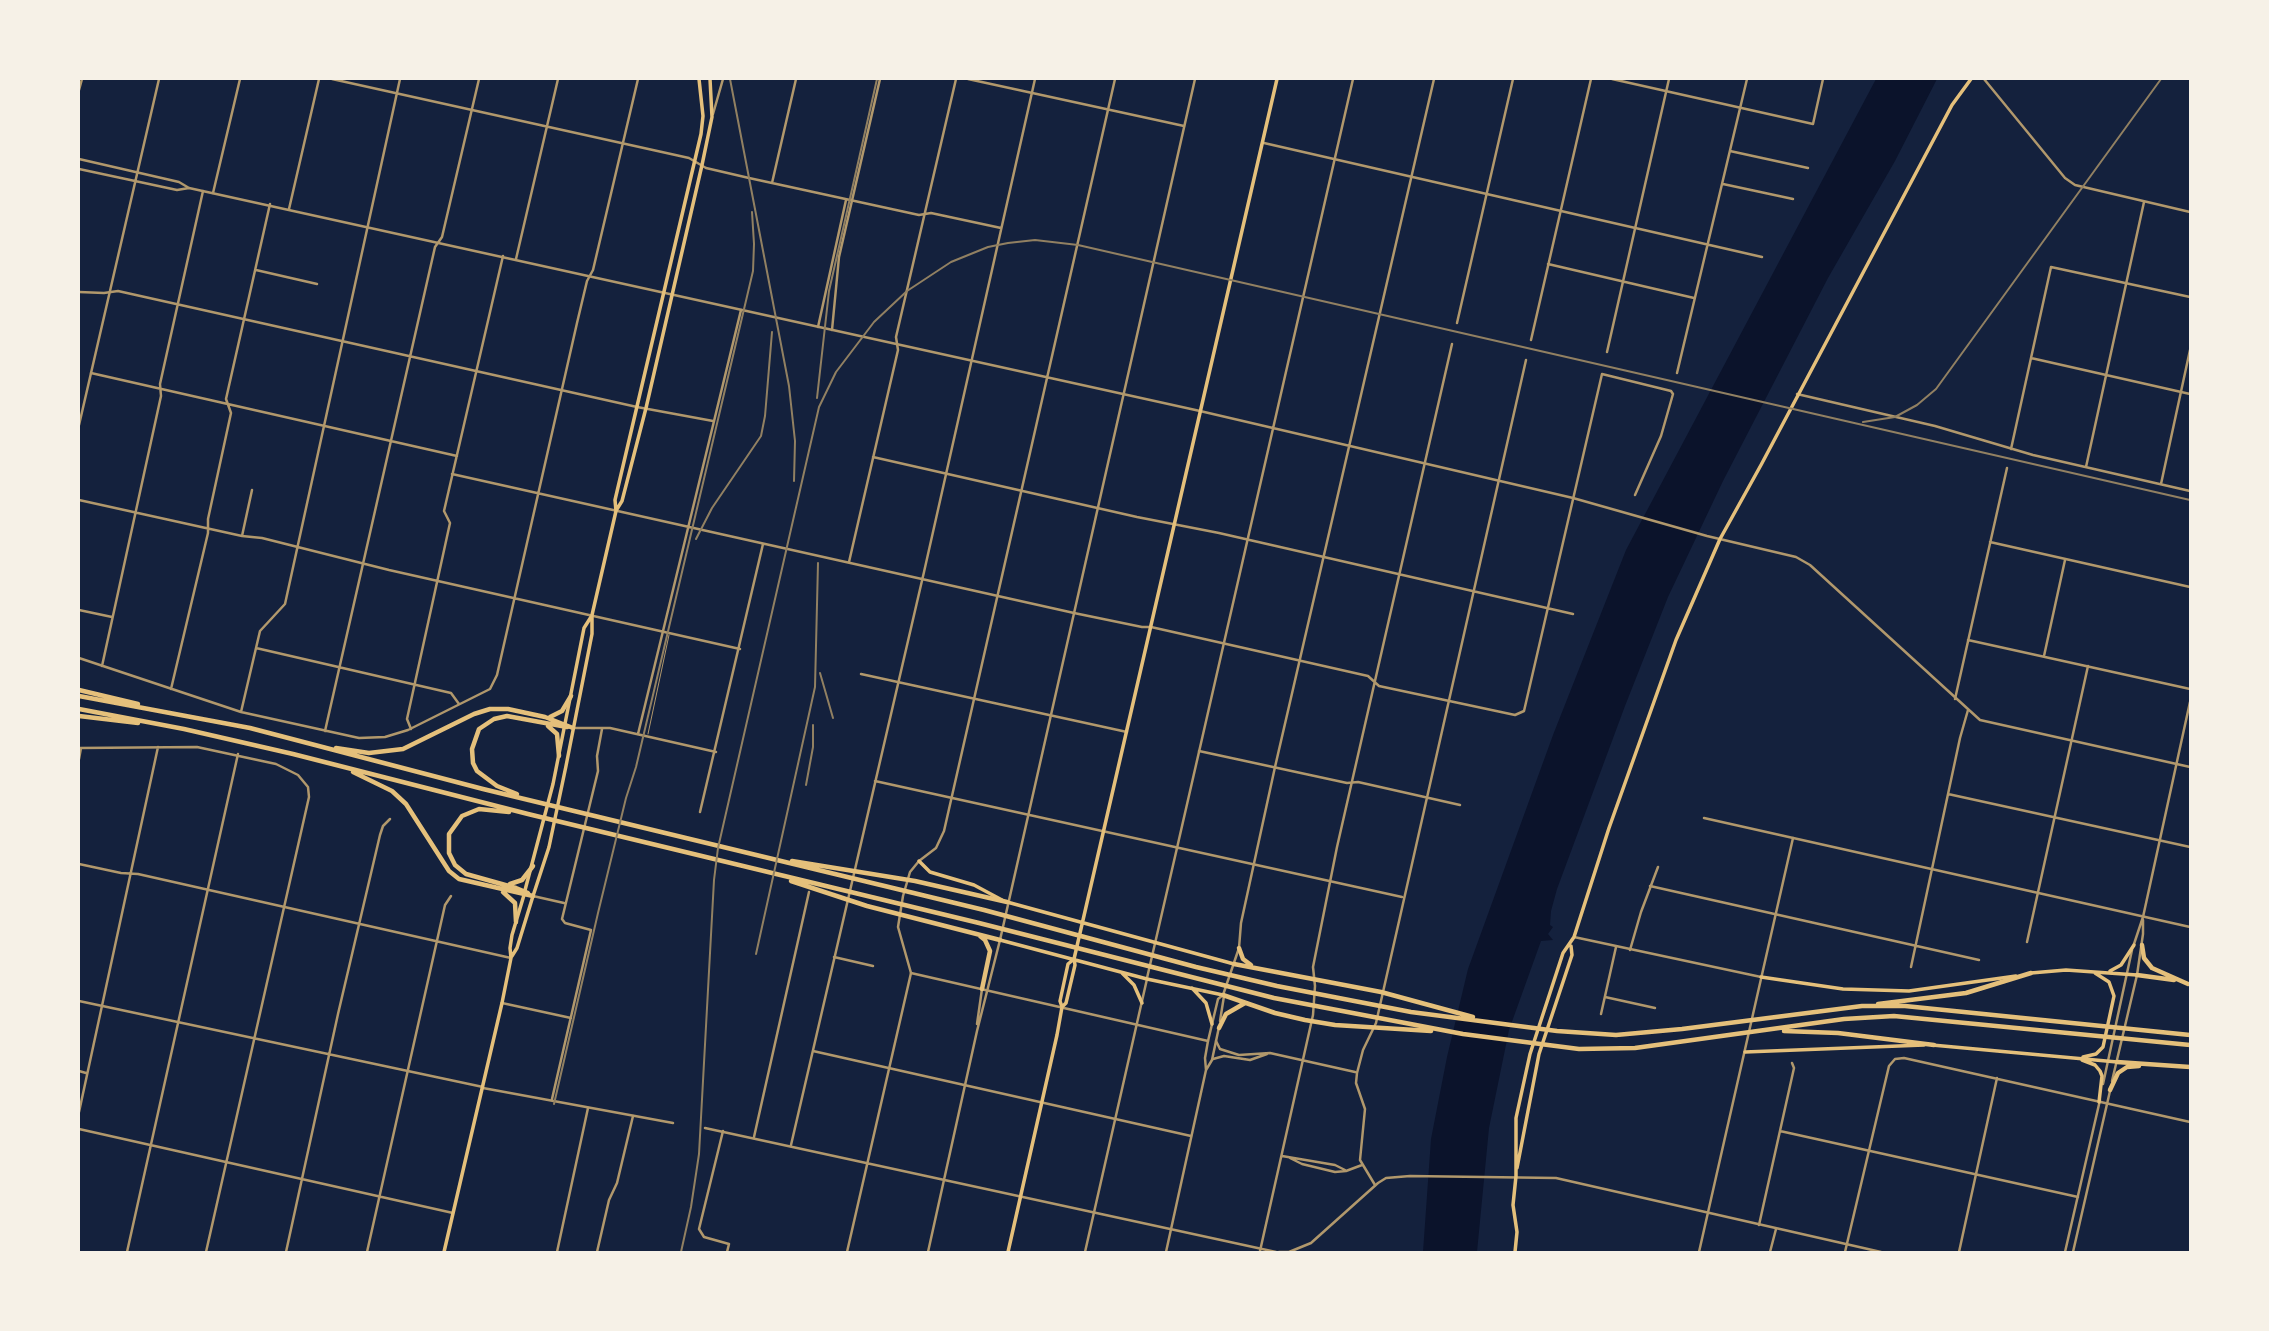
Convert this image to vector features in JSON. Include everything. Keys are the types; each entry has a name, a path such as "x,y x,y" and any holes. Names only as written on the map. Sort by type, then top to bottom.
{"highway":[{"path":"79,690 315,744 369,753 403,749 474,714 490,709 508,709 573,728"},
{"path":"79,696 193,717"},
{"path":"545,718 562,711 571,696"},
{"path":"79,709 184,729 333,764 1274,998 1463,1034"},
{"path":"79,716 184,729"},
{"path":"531,800 484,778 473,763 471,749 480,729 494,719 507,716 565,726"},
{"path":"544,724 557,734 559,756"},
{"path":"315,744 384,764 984,910 1277,986 1411,1012 1556,1031 1634,1034 1966,993 2031,973"},
{"path":"333,764 392,791 412,812 449,871 458,879 505,892 511,897 516,908 516,922"},
{"path":"528,814 475,810 457,820 449,834 449,853 460,870 475,878 534,896"},
{"path":"765,857 915,881 1007,902"},
{"path":"501,884 518,883 533,866"},
{"path":"760,871 911,919 1000,940"},
{"path":"485,887 525,893"},
{"path":"979,935 985,940 990,951 985,990"},
{"path":"2142,946 2144,958 2152,968 2189,984"},
{"path":"1239,948 1243,959 1258,968"},
{"path":"1234,964 1381,992 1490,1022"},
{"path":"2137,975 2189,984"},
{"path":"1223,995 1305,1020 1602,1049 1635,1048 1844,1019 1894,1016 2190,1045"},
{"path":"1219,1028 1226,1014 1246,1002"},
{"path":"1862,1006 1925,1007 2190,1035"},
{"path":"1769,1030 1838,1033 1934,1045"},
{"path":"2117,1062 2156,1066"},
{"path":"2110,1090 2118,1073 2127,1067 2190,1067"}],"main road":[{"path":"615,511 622,501 646,408 702,165 712,117 710,79"},
{"path":"1008,1252 1062,1007 1060,1002 1068,964 1074,959 1277,79"},
{"path":"1516,1177 1516,1118 1524,1074 1563,953 1574,937 1671,652 1720,539 1952,105 1971,79"},
{"path":"511,958 517,948 534,896 553,829 592,634 592,615 615,511 615,500 703,116 699,80"},
{"path":"444,1252 502,1003 516,922 533,866 559,756 584,628 592,615"},
{"path":"919,860 930,872 974,885 1007,902 1234,964"},
{"path":"1000,940 1147,979 1223,995"},
{"path":"1515,1252 1517,1232 1513,1205 1534,1074 1572,955 1571,944"},
{"path":"2091,972 2115,970 2134,945"},
{"path":"1761,977 1843,989 1909,991 2066,970 2137,975"},
{"path":"1120,971 1134,985 1142,1003"},
{"path":"2077,1058 2096,1054 2103,1046 2114,996 2106,979 2091,972"},
{"path":"1190,987 1206,1003 1212,1024"},
{"path":"1745,1052 1934,1045 2117,1062"},
{"path":"2077,1058 2095,1065 2101,1071 2099,1101"}],"street":[{"path":"79,90 82,79"},
{"path":"79,425 159,79"},
{"path":"213,193 240,79"},
{"path":"289,209 319,79"},
{"path":"332,79 623,143 694,160 706,168 852,201 919,215 931,213 1001,228"},
{"path":"241,712 260,631 285,604 400,79"},
{"path":"325,731 435,247 442,237 479,79"},
{"path":"516,259 558,79"},
{"path":"79,659 241,712 359,738 385,737 411,729 491,689 638,79"},
{"path":"712,117 723,79"},
{"path":"772,183 796,79"},
{"path":"832,330 839,257 880,79"},
{"path":"849,562 897,345 896,337 956,79"},
{"path":"968,79 1184,127"},
{"path":"791,1145 1035,79"},
{"path":"847,1252 911,973 898,927 906,884 910,872 919,860 931,853 939,842 952,799 1115,79"},
{"path":"928,1252 985,990 1000,940 1195,79"},
{"path":"1085,1252 1353,79"},
{"path":"1166,1252 1206,1070 1208,1041 1218,999 1223,995 1239,948 1241,923 1275,767 1434,79"},
{"path":"1457,323 1513,79"},
{"path":"1531,340 1591,79"},
{"path":"1612,79 1813,124 1823,79"},
{"path":"1607,352 1669,79"},
{"path":"1677,373 1747,79"},
{"path":"1984,79 2065,178 2081,187 2190,212"},
{"path":"1263,143 1762,257"},
{"path":"1730,151 1808,168"},
{"path":"79,159 179,182 189,188 1200,411 1573,498 1707,536 1784,554 1805,562 1980,720 2190,767"},
{"path":"79,169 177,191 189,188"},
{"path":"1723,184 1793,200"},
{"path":"102,666 137,513 161,396 160,384 203,191"},
{"path":"818,327 846,199"},
{"path":"2086,467 2144,202"},
{"path":"171,689 208,529 230,413 226,398 270,204"},
{"path":"411,729 407,719 450,523 444,511 503,256"},
{"path":"1548,264 1694,299"},
{"path":"2011,449 2051,267 2190,297"},
{"path":"254,270 317,284"},
{"path":"79,292 117,291 637,407 713,421"},
{"path":"638,734 741,310"},
{"path":"1260,1251 1303,1061 1314,1001 1313,967 1330,881 1452,344"},
{"path":"2161,484 2190,350"},
{"path":"2031,358 2190,394"},
{"path":"1374,1185 1362,1166 1359,1155 1365,1109 1356,1083 1357,1073 1363,1050 1376,1023 1526,360"},
{"path":"91,373 457,456"},
{"path":"452,474 1368,676 1379,686 1516,715 1524,711 1602,374 1671,391 1673,394 1665,426 1635,495"},
{"path":"1797,394 1935,426 2011,449 2190,491"},
{"path":"873,457 1573,614"},
{"path":"1955,699 2007,468"},
{"path":"242,536 252,490"},
{"path":"79,500 208,529 262,538 362,564 740,649"},
{"path":"1990,542 2190,587"},
{"path":"700,812 764,544"},
{"path":"2044,656 2065,559"},
{"path":"79,610 112,617"},
{"path":"1968,640 2190,689"},
{"path":"256,648 451,692 459,704"},
{"path":"2027,942 2088,666"},
{"path":"861,674 1127,732"},
{"path":"2066,1252 2126,974 2143,917 2190,702"},
{"path":"1911,967 1968,710"},
{"path":"573,728 610,728 716,752"},
{"path":"2184,728 2190,729"},
{"path":"552,1099 591,930 565,923 562,919 598,771 597,756 602,729"},
{"path":"79,1112 158,747"},
{"path":"79,759 80,748 197,747 238,754 286,769 298,775 308,787 309,797 206,1252"},
{"path":"1199,751 1460,805"},
{"path":"127,1252 238,754"},
{"path":"875,781 1403,898"},
{"path":"1948,793 2190,846"},
{"path":"1704,818 2190,927"},
{"path":"286,1252 380,835 383,826 390,819"},
{"path":"1699,1252 1793,838"},
{"path":"79,864 511,958"},
{"path":"1630,950 1658,867"},
{"path":"1650,886 1979,960"},
{"path":"754,1138 809,892"},
{"path":"367,1252 445,905 451,896"},
{"path":"534,896 564,903"},
{"path":"2073,1252 2137,975 2143,917"},
{"path":"1574,937 1761,977"},
{"path":"1601,1014 1616,947"},
{"path":"834,957 873,966"},
{"path":"911,973 1208,1041"},
{"path":"1206,1070 1212,1060 1225,1001 1223,995"},
{"path":"1605,996 1655,1008"},
{"path":"79,1001 483,1087 673,1122"},
{"path":"502,1003 571,1018"},
{"path":"1216,1041 1220,1049 1239,1055 1270,1053 1357,1073"},
{"path":"813,1051 1191,1136"},
{"path":"1212,1060 1224,1056 1250,1060 1270,1053"},
{"path":"1845,1252 1889,1066 1895,1059 1904,1058 2190,1122"},
{"path":"1759,1225 1794,1068 1792,1063"},
{"path":"79,1071 86,1073"},
{"path":"1959,1252 1997,1078"},
{"path":"557,1252 589,1107"},
{"path":"597,1252 634,1116"},
{"path":"705,1128 1260,1251 1277,1252 1301,1248 1311,1243 1374,1185 1386,1178 1497,1176 1565,1180 1881,1252"},
{"path":"79,1129 453,1213"},
{"path":"723,1131 699,1228 704,1237 729,1244 727,1252"},
{"path":"1780,1131 2078,1198"},
{"path":"1282,1156 1335,1172 1362,1166"},
{"path":"1290,1158 1305,1158 1348,1170"},
{"path":"1770,1252 1776,1229"}],"lane":[{"path":"647,736 670,632"}],"water":[{"path":"1876,79 1937,79 1895,161 1828,278 1723,481 1668,597 1625,706 1557,889 1551,911 1550,925 1553,927 1548,934 1553,940 1541,941 1509,1030 1489,1128 1477,1252 1423,1252 1431,1139 1468,969 1553,735 1626,550"}],"railway":[{"path":"730,79 789,386 795,441 794,481"},
{"path":"817,398 829,291 877,79"},
{"path":"1863,422 1895,417 1917,405 1936,389 2161,79"},
{"path":"554,1104 753,271 752,212"},
{"path":"681,1252 699,1154 718,848 819,407 836,372 874,322 907,291 951,262 988,247 1008,243 1035,240 1078,245 2190,500"},
{"path":"696,539 712,508 761,436 772,332"},
{"path":"756,954 815,687 818,563"},
{"path":"820,673 833,718"},
{"path":"806,785 813,747 813,725"}]}
